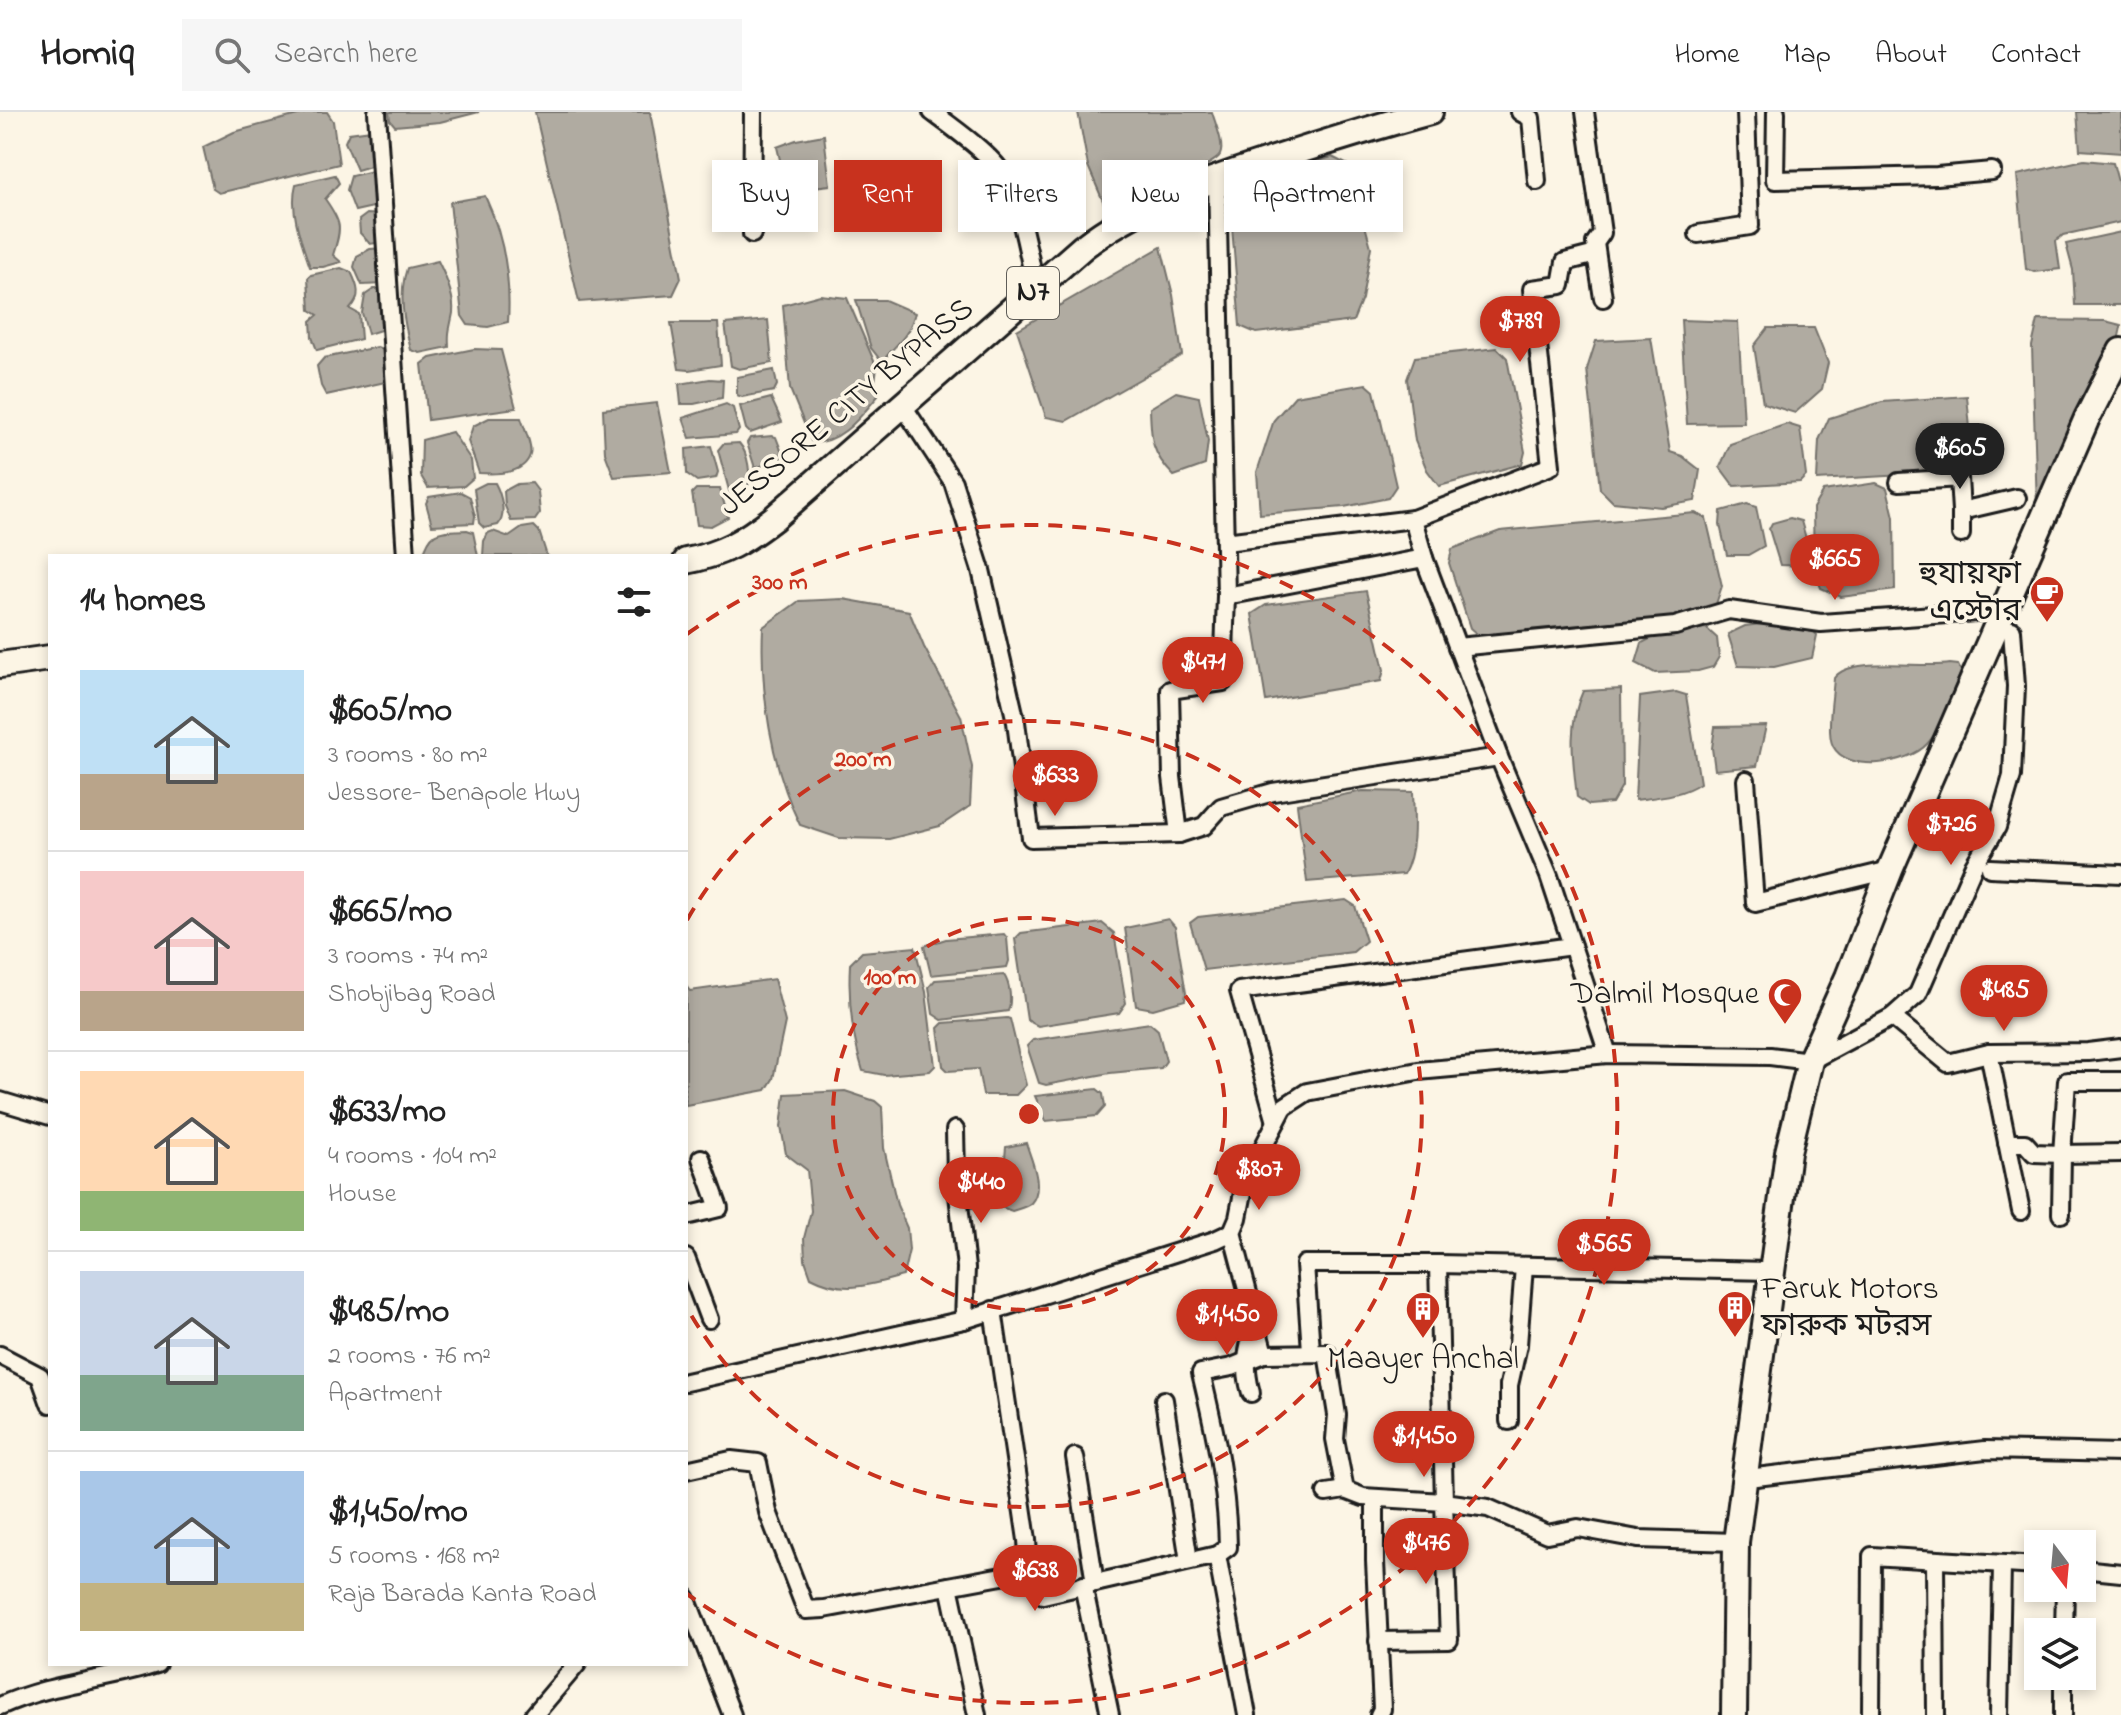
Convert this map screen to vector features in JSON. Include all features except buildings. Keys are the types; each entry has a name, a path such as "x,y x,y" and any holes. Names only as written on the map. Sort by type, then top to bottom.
{"highway":[{"name":"JESSORE CITY BYPASS","path":"688,561 709,557 738,545 774,518 1083,247 1117,223 1217,178 1430,112"},
{"path":"1748,1715 1749,1550 1756,1477 1820,1055 1867,970 2009,620 2081,431 2121,351"},
{"path":"1734,1715 1736,1542 1788,1152 1848,977 1890,870 2121,385"},
{"path":"0,665 48,658"}],"street":[{"path":"377,112 406,554"},
{"path":"752,234 753,112"},
{"path":"932,112 958,131 1002,172 1022,223 1036,290"},
{"path":"1520,112 1531,118 1537,181"},
{"path":"1225,542 1413,519 1551,466 1532,289 1561,285 1565,262 1596,254 1603,298 1595,243 1602,233 1585,112"},
{"path":"1698,234 1750,226 1746,112"},
{"path":"1775,180 1776,112"},
{"path":"1748,181 1937,176 1992,171"},
{"path":"1179,834 1172,777 1170,690 1223,682 1226,596 1217,178"},
{"path":"903,406 953,482 981,570 1016,722 1031,838 1179,834 1204,826 1221,807 1273,792 1418,772 1499,757"},
{"path":"1899,482 1959,478 1961,534"},
{"path":"1961,511 2017,498"},
{"path":"1413,519 1457,647 1549,876 1608,1054"},
{"path":"1226,596 1424,558"},
{"path":"1264,1354 1232,1232 1245,1182 1284,1107 1307,1092 1418,1071 1608,1054 1820,1055 1892,1017 1918,994 1944,931 2001,814 2012,776 2016,686 2009,620 1821,623 1729,610 1675,626 1457,647"},
{"path":"1746,780 1755,903 1890,870"},
{"path":"1990,868 2121,874"},
{"path":"1276,1122 1239,991 1572,946"},
{"path":"1892,1017 1948,1063 1989,1053 2121,1048"},
{"path":"1989,1053 2021,1211"},
{"path":"2061,1214 2067,1081 2121,1081"},
{"path":"0,1101 48,1115"},
{"path":"955,1130 956,1176 966,1268 964,1320"},
{"path":"2007,1143 2025,1143 2034,1153 2121,1153"},
{"path":"688,1216 719,1208 701,1158"},
{"path":"688,1382 964,1320 1232,1232"},
{"path":"688,1263 709,1319"},
{"path":"1311,1351 1305,1264 1771,1271"},
{"path":"1378,1641 1449,1640 1438,1264"},
{"path":"1509,1421 1509,1385 1518,1345 1524,1266"},
{"path":"993,1310 1029,1571 1043,1595 1217,1555 1228,1547 1219,1444 1201,1373 1232,1367 1264,1354 1327,1353 1337,1415 1335,1439 1345,1490 1350,1494 1488,1508 1547,1534 1578,1528 1638,1539 1736,1542"},
{"path":"1251,1393 1246,1376 1248,1344 1256,1324"},
{"path":"0,1355 40,1376 48,1398"},
{"path":"1164,1400 1189,1561"},
{"path":"1756,1477 1985,1450 2121,1453"},
{"path":"1075,1457 1089,1584 1110,1715"},
{"path":"688,1470 731,1460 758,1463 768,1512 806,1610 1029,1571"},
{"path":"1326,1493 1345,1490"},
{"path":"1375,1498 1382,1709 1379,1715"},
{"path":"1217,1555 1247,1715"},
{"path":"1871,1715 1872,1556 2024,1566"},
{"path":"1935,1560 1936,1715"},
{"path":"1999,1715 2002,1566"},
{"path":"2096,1570 2121,1573"},
{"path":"949,1586 977,1715"},
{"path":"688,1602 732,1715"},
{"path":"0,1706 27,1694 151,1666"},
{"path":"534,1715 575,1666"},
{"path":"2063,1690 2063,1715"}],"shaded area":[{"path":"309,112 327,112 333,121 339,164 219,193 213,189 203,147 234,132"},
{"path":"389,112 479,112 440,122 395,126"},
{"path":"535,112 650,112 681,278 673,295 579,302"},
{"path":"1078,112 1212,112 1221,151 1208,164 1208,160 1102,160 1102,199 1088,166"},
{"path":"2077,112 2121,112 2121,153 2080,150"},
{"path":"372,130 374,165 357,170 345,142 349,133"},
{"path":"824,135 830,185 818,186 818,160 780,160 777,147"},
{"path":"2084,160 2113,163 2121,193 2121,222 2063,235 2056,241 2060,269 2034,272 2026,269 2017,175"},
{"path":"377,170 382,205 355,211 347,190 351,176"},
{"path":"335,175 339,183 325,199 339,226 333,255 341,262 310,267 295,215 296,184"},
{"path":"485,196 505,258 508,289 508,322 488,327 468,325 462,316 450,202"},
{"path":"367,214 383,215 383,242 370,244 360,233 359,220"},
{"path":"1232,232 1367,232 1371,247 1362,299 1353,321 1256,333 1240,326"},
{"path":"2121,232 2121,305 2075,305 2073,270 2066,244"},
{"path":"1161,247 1173,295 1182,355 1066,421 1046,417 1017,330"},
{"path":"383,248 385,284 362,285 354,267 357,256 370,249"},
{"path":"438,261 452,300 449,347 420,353 411,350 406,330 402,299 404,278 407,268"},
{"path":"341,268 351,272 357,287 356,300 350,309 359,314 361,339 317,350 311,321 318,315 310,310 308,278"},
{"path":"374,289 387,289 396,325 368,334 362,313 365,295"},
{"path":"820,295 847,298 877,368 875,381 878,396 841,434 812,443 790,389 783,305"},
{"path":"856,300 885,300 915,313 905,335 882,362 871,348"},
{"path":"768,320 772,363 739,369 731,366 725,324"},
{"path":"1681,320 1738,322 1744,423 1687,424"},
{"path":"2038,320 2105,321 2121,327 2114,360 2037,509 2032,346"},
{"path":"671,323 718,323 721,365 679,369"},
{"path":"1768,328 1814,328 1828,363 1822,389 1795,413 1763,403 1754,346"},
{"path":"1651,338 1670,452 1682,456 1700,470 1695,501 1661,507 1613,502 1600,489 1587,369 1596,341"},
{"path":"377,347 388,351 390,381 326,395 317,366 324,358"},
{"path":"1497,348 1507,358 1525,452 1522,464 1439,486 1427,470 1415,441 1407,379 1415,357"},
{"path":"474,349 501,350 516,408 428,420 422,364 430,358"},
{"path":"774,370 777,385 774,391 742,397 737,395 737,377"},
{"path":"723,380 722,398 681,404 679,384"},
{"path":"1366,384 1374,391 1396,486 1388,498 1344,507 1260,514 1257,472 1274,420 1295,396"},
{"path":"1176,392 1199,397 1208,441 1205,465 1174,476 1154,445 1150,408"},
{"path":"1967,396 1974,471 1817,480 1819,440 1829,418 1882,402"},
{"path":"771,398 782,422 750,433 740,406"},
{"path":"657,403 671,472 614,477 605,453 603,409"},
{"path":"726,404 733,408 739,430 736,434 690,438 683,418"},
{"path":"489,418 521,418 531,451 522,466 508,472 479,473 468,441 473,426"},
{"path":"1787,424 1800,428 1806,476 1800,482 1734,486 1720,467 1730,444"},
{"path":"452,432 471,460 473,478 464,486 428,488 421,476 422,440"},
{"path":"776,437 784,458 755,468 747,443 750,438"},
{"path":"739,443 747,459 748,484 747,489 730,494 718,450 723,444"},
{"path":"711,446 718,472 716,478 697,481 687,474 686,449"},
{"path":"486,483 495,483 503,510 498,525 484,528 479,523 474,489"},
{"path":"532,483 538,491 540,513 535,520 511,521 505,506 504,491 517,484"},
{"path":"1876,483 1887,488 1894,517 1895,590 1841,597 1821,588 1814,569 1813,508 1823,491"},
{"path":"696,489 720,489 728,517 711,526 697,525 692,493"},
{"path":"461,492 470,497 474,523 432,525 426,503 429,497"},
{"path":"1747,504 1756,507 1764,546 1748,555 1727,555 1720,525 1721,511"},
{"path":"1695,513 1706,518 1722,586 1713,613 1519,634 1479,636 1470,628 1449,563 1452,549 1500,531"},
{"path":"1790,518 1801,521 1807,542 1807,566 1780,565 1769,529 1772,523"},
{"path":"534,526 539,531 546,554 483,554 488,533 493,531 509,537 522,528"},
{"path":"443,531 473,532 478,554 424,554 429,540"},
{"path":"1366,591 1384,670 1381,681 1266,701 1252,614 1266,605"},
{"path":"843,599 909,611 924,647 961,716 972,767 970,806 940,826 889,839 839,838 800,825 790,802 775,754 766,703 763,627 799,601"},
{"path":"1769,623 1811,629 1817,635 1812,658 1774,667 1738,666 1728,634 1745,626"},
{"path":"1706,628 1717,638 1719,657 1713,667 1698,671 1655,673 1636,663 1642,643 1661,633"},
{"path":"1871,665 1958,665 1961,671 1959,677 1937,729 1918,751 1893,761 1864,763 1840,755 1833,746 1830,723 1834,678 1843,671"},
{"path":"1621,689 1622,786 1612,803 1589,805 1577,797 1575,784 1572,743 1578,704 1583,691"},
{"path":"1676,692 1686,695 1700,783 1677,793 1635,800 1640,697"},
{"path":"1766,726 1757,766 1715,770 1712,748 1715,727"},
{"path":"1363,791 1413,792 1413,844 1404,874 1307,882 1297,804"},
{"path":"1346,900 1355,906 1366,941 1353,952 1204,970 1190,923 1198,917"},
{"path":"1168,919 1175,927 1185,1000 1153,1009 1136,1006 1125,928"},
{"path":"1102,923 1114,933 1126,1003 1119,1013 1038,1026 1027,1020 1015,939 1021,933"},
{"path":"1004,934 1007,938 1007,967 931,975 924,946 946,939"},
{"path":"915,947 926,992 935,1066 930,1071 884,1075 863,1071 852,1018 850,964 862,952"},
{"path":"1004,975 1010,993 1008,1011 942,1020 933,1014 929,987 935,980"},
{"path":"774,979 785,1022 773,1079 766,1090 688,1105 688,988 690,991"},
{"path":"1010,1019 1026,1085 1016,1095 983,1095 978,1069 948,1071 943,1066 938,1028 943,1023"},
{"path":"1150,1023 1158,1030 1166,1061 1161,1068 1110,1073 1046,1085 1039,1083 1027,1046 1033,1040"},
{"path":"1097,1089 1103,1094 1105,1107 1097,1116 1046,1121 1035,1096"},
{"path":"845,1091 875,1101 882,1107 884,1148 897,1205 907,1228 909,1250 903,1276 857,1287 835,1286 811,1277 805,1260 804,1238 811,1211 807,1170 786,1154 781,1127 785,1094"},
{"path":"1026,1143 1037,1182 1031,1203 1012,1211 1001,1207 968,1208 962,1172 1004,1169 1006,1147"}],"place":[{"name":"হুযায়ফা এস্টোর","path":"2047,624"},
{"name":"Dalmil Mosque","path":"1785,1026"},
{"name":"Faruk Motors ফারুক মটরস","path":"1735,1339"},
{"name":"Maayer Anchal","path":"1423,1340"}]}
